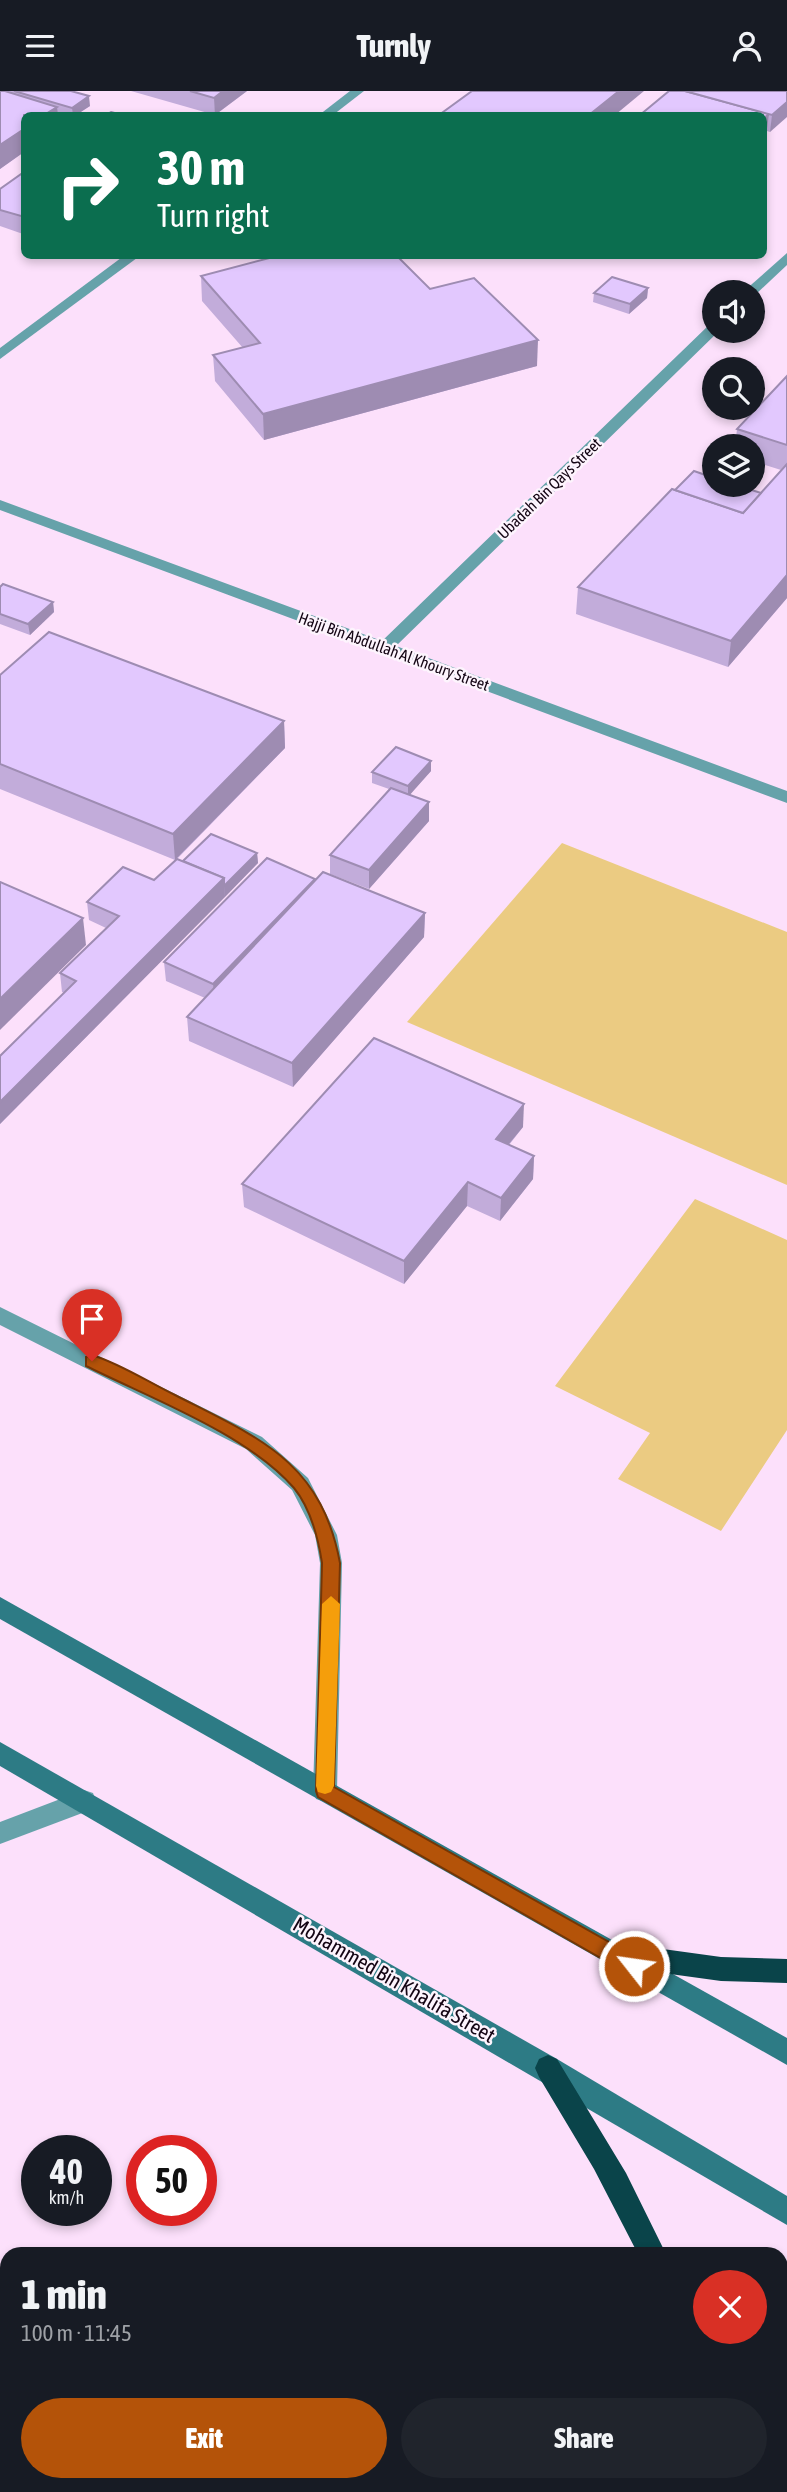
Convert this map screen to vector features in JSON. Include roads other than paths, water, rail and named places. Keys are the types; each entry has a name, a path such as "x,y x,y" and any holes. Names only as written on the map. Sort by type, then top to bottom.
{"highway":[{"path":"612,1954 684,1967 757,1972 787,1971"},
{"path":"548,2068 600,2152 636,2216 649,2247"}],"main road":[{"path":"0,1608 787,2052"},
{"name":"Mohammed Bin Khalifa Street","path":"0,1753 548,2068 787,2211"}],"street":[{"path":"329,112 358,91"},
{"path":"763,280 787,257"},
{"path":"0,355 129,259"},
{"name":"Ubadah Bin Qays Street","path":"384,647 702,340"},
{"name":"Hajji Bin Abdullah Al Khoury Street","path":"0,505 787,797"},
{"path":"0,1315 254,1443 300,1484 326,1535 331,1563 325,1791"},
{"path":"0,1833 84,1801"}]}
